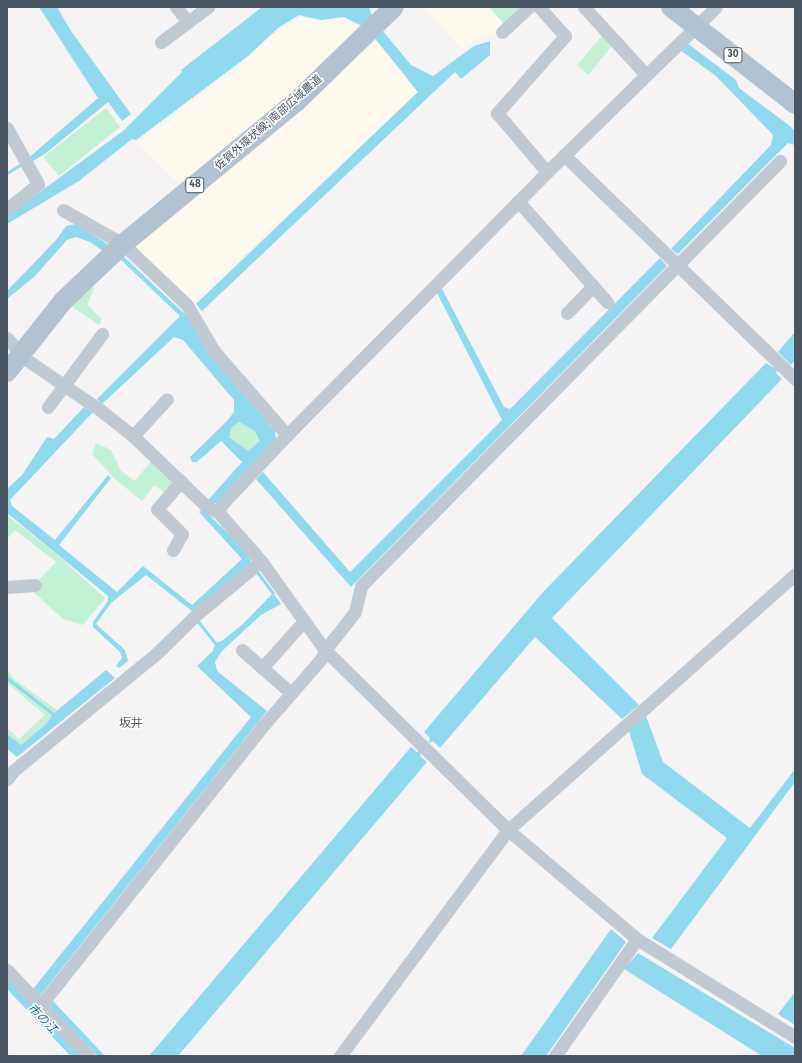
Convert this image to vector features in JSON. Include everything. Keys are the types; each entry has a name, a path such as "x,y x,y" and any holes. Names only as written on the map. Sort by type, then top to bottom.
{"main road":[{"name":"佐賀外環状線; 南部広域農道","path":"7,372 63,301 123,244 296,102 394,7"},
{"name":"30","path":"671,7 795,104"}],"street":[{"path":"176,7 188,22"},
{"path":"161,42 208,7"},
{"path":"502,32 529,7"},
{"path":"539,7 565,36 497,113 547,172"},
{"path":"584,7 646,75"},
{"path":"218,512 222,504 287,435 564,155 716,7"},
{"path":"7,128 38,184 7,209"},
{"path":"564,155 795,379"},
{"path":"40,1006 261,728 321,659 325,650 356,612 361,586 780,161"},
{"path":"518,201 607,302"},
{"path":"63,210 123,244 192,310 214,351 287,435"},
{"path":"567,312 593,286"},
{"path":"48,407 102,334"},
{"path":"7,338 21,354 133,436 206,506 218,512 261,562 303,622 325,650 508,830 637,940 795,1037"},
{"path":"133,436 168,399"},
{"path":"172,550 182,534 157,509 181,481"},
{"path":"7,779 13,771 156,654 197,614 261,562"},
{"path":"340,1056 508,830 795,574"},
{"path":"7,587 35,585"},
{"path":"262,668 303,622"},
{"path":"242,650 291,694"},
{"path":"555,1056 637,940"},
{"path":"7,970 89,1056"}],"shaded area":[{"path":"424,7 489,7 503,23 497,33 474,42 463,51"},
{"path":"300,17 324,22 345,19 360,28 298,91 181,186 136,143 232,71 279,30"},
{"path":"374,38 417,92 193,302 135,247 272,136"}],"green space":[{"path":"489,7 520,7 503,23"},
{"path":"604,34 613,45 588,75 577,65"},
{"path":"106,108 120,127 59,176 43,157"},
{"path":"91,286 94,288 87,305 102,319 99,325 71,306"},
{"path":"239,422 255,431 260,441 248,451 229,437 232,427"},
{"path":"96,443 111,450 121,471 135,481 152,460 175,483 165,493 154,485 142,501 114,478 92,454"},
{"path":"7,515 55,553 105,598 83,625 63,619 30,589 56,562 15,530 7,539"},
{"path":"7,669 14,679 57,710 46,724 21,745 7,734 7,728 19,739 45,715 7,683"}],"water":[{"path":"39,7 57,7 71,31 131,114 122,121 108,102 45,154 28,164 26,160 98,98"},
{"path":"262,7 369,7 372,16 362,26 344,17 321,20 299,15 278,28 248,56 136,140 132,139 79,181 7,224 7,216 123,131 182,72 181,70"},
{"path":"382,30 411,65 433,76 474,46 490,41 490,55 461,79 455,72 202,311 196,304 418,92 374,37"},
{"path":"687,43 736,80 739,88 790,126 795,131 795,145 788,143 678,254 671,249 771,145 773,135 716,76 680,50"},
{"path":"76,224 109,245 103,251 90,242 76,237 67,240 35,276 7,299 7,291 57,239 66,226"},
{"path":"123,256 189,318 212,358 275,431 276,439 217,503 211,503 208,500 242,462 221,441 197,462 192,462 190,457 227,421 234,412 234,400 183,340 174,337 102,404 97,399 180,316 120,259","holes":["239,422 255,431 260,441 248,451 229,437 232,427"]},
{"path":"660,258 667,266 351,587 256,479 263,472 350,572 502,420 436,291 441,287 504,407 510,409"},
{"path":"795,332 795,360 791,365 778,352"},
{"path":"766,363 777,370 776,373 782,379 552,618 639,705 622,719 535,637 440,748 433,741 429,743 430,738 424,732 544,591"},
{"path":"85,406 93,412 10,500 12,506 55,540 108,475 111,478 59,545 117,592 143,566 192,605 242,559 199,512 203,509 238,543 251,560 250,565 193,612 146,575 111,603 96,624 125,650 128,661 119,668 116,666 122,658 120,652 93,627 93,622 108,601 108,596 7,513 7,489 22,475 47,437 54,439"},
{"path":"273,593 281,604 261,615 222,651 215,662 217,671 267,711 40,996 33,989 251,717 197,666 213,651 215,643 222,641 243,624"},
{"path":"106,670 115,678 17,757 7,749 7,734 21,745 46,724 53,714"},
{"path":"646,716 663,762 750,828 795,769 795,782 671,949 652,938 727,838 642,774 629,731"},
{"path":"411,747 417,752 420,750 422,752 420,756 427,762 178,1056 149,1056"},
{"path":"611,929 626,942 546,1056 521,1056"},
{"path":"638,953 795,1048 795,1056 762,1056 624,969"},
{"path":"795,992 795,1025 778,1014"},
{"path":"52,1000 105,1056 98,1056 48,1005"}],"waterway":[{"path":"7,173 20,165"},
{"path":"257,572 273,593"},
{"path":"197,620 215,643"},
{"path":"7,678 53,714"},
{"name":"市の江","path":"7,981 78,1056"}],"district":[{"name":"坂井","path":"131,724"}]}
